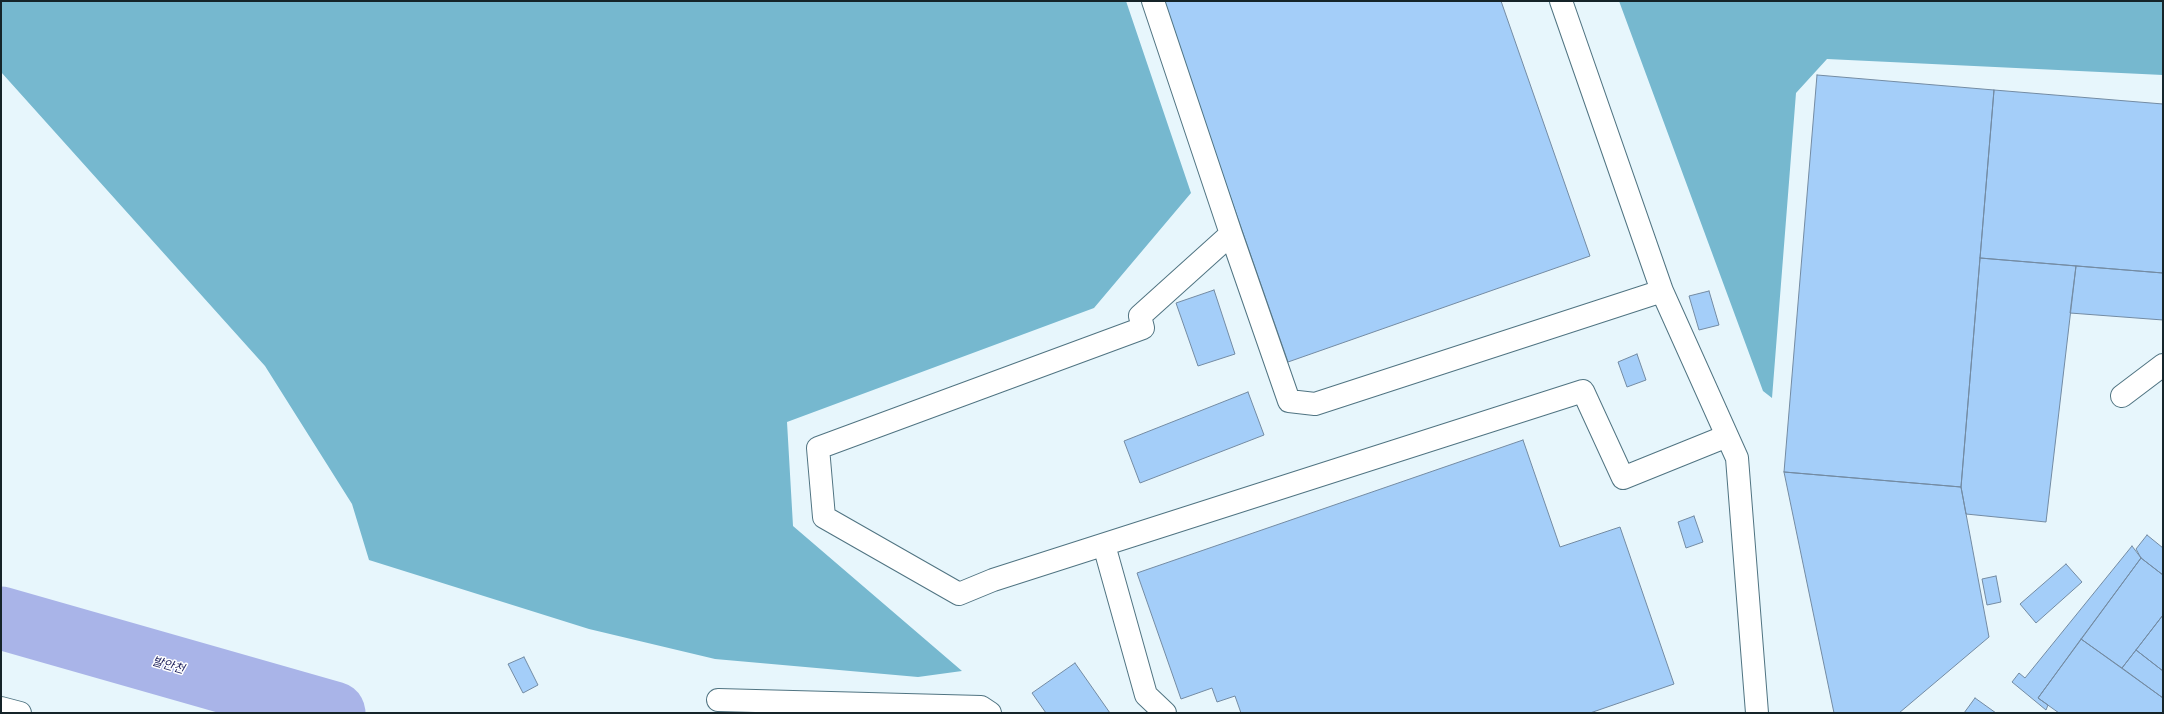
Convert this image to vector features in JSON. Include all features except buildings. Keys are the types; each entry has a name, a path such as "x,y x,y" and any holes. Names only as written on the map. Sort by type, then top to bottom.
{"lane":[{"path":"1153,1 1230,234 1289,401 1315,404 1662,291"},
{"path":"1561,1 1662,291 1736,458 1757,713"},
{"path":"1230,234 1140,316 1143,328 818,448 824,518 959,594 993,580 1583,391 1623,478 1727,436"},
{"path":"2122,396 2163,365"},
{"path":"1104,545 1146,695 1165,713"},
{"path":"718,700 981,707 990,713"},
{"path":"1,708 20,713"}],"shaded area":[{"path":"1,1 1126,1 1191,193 1094,308 787,422 793,526 962,671 918,677 715,659 589,629 369,560 352,504 265,366 1,72"},
{"path":"1619,1 2163,1 2163,75 1827,59 1796,93 1772,398 1763,391"}],"waterway":[{"name":"발안천","path":"1,618 334,713"}]}
